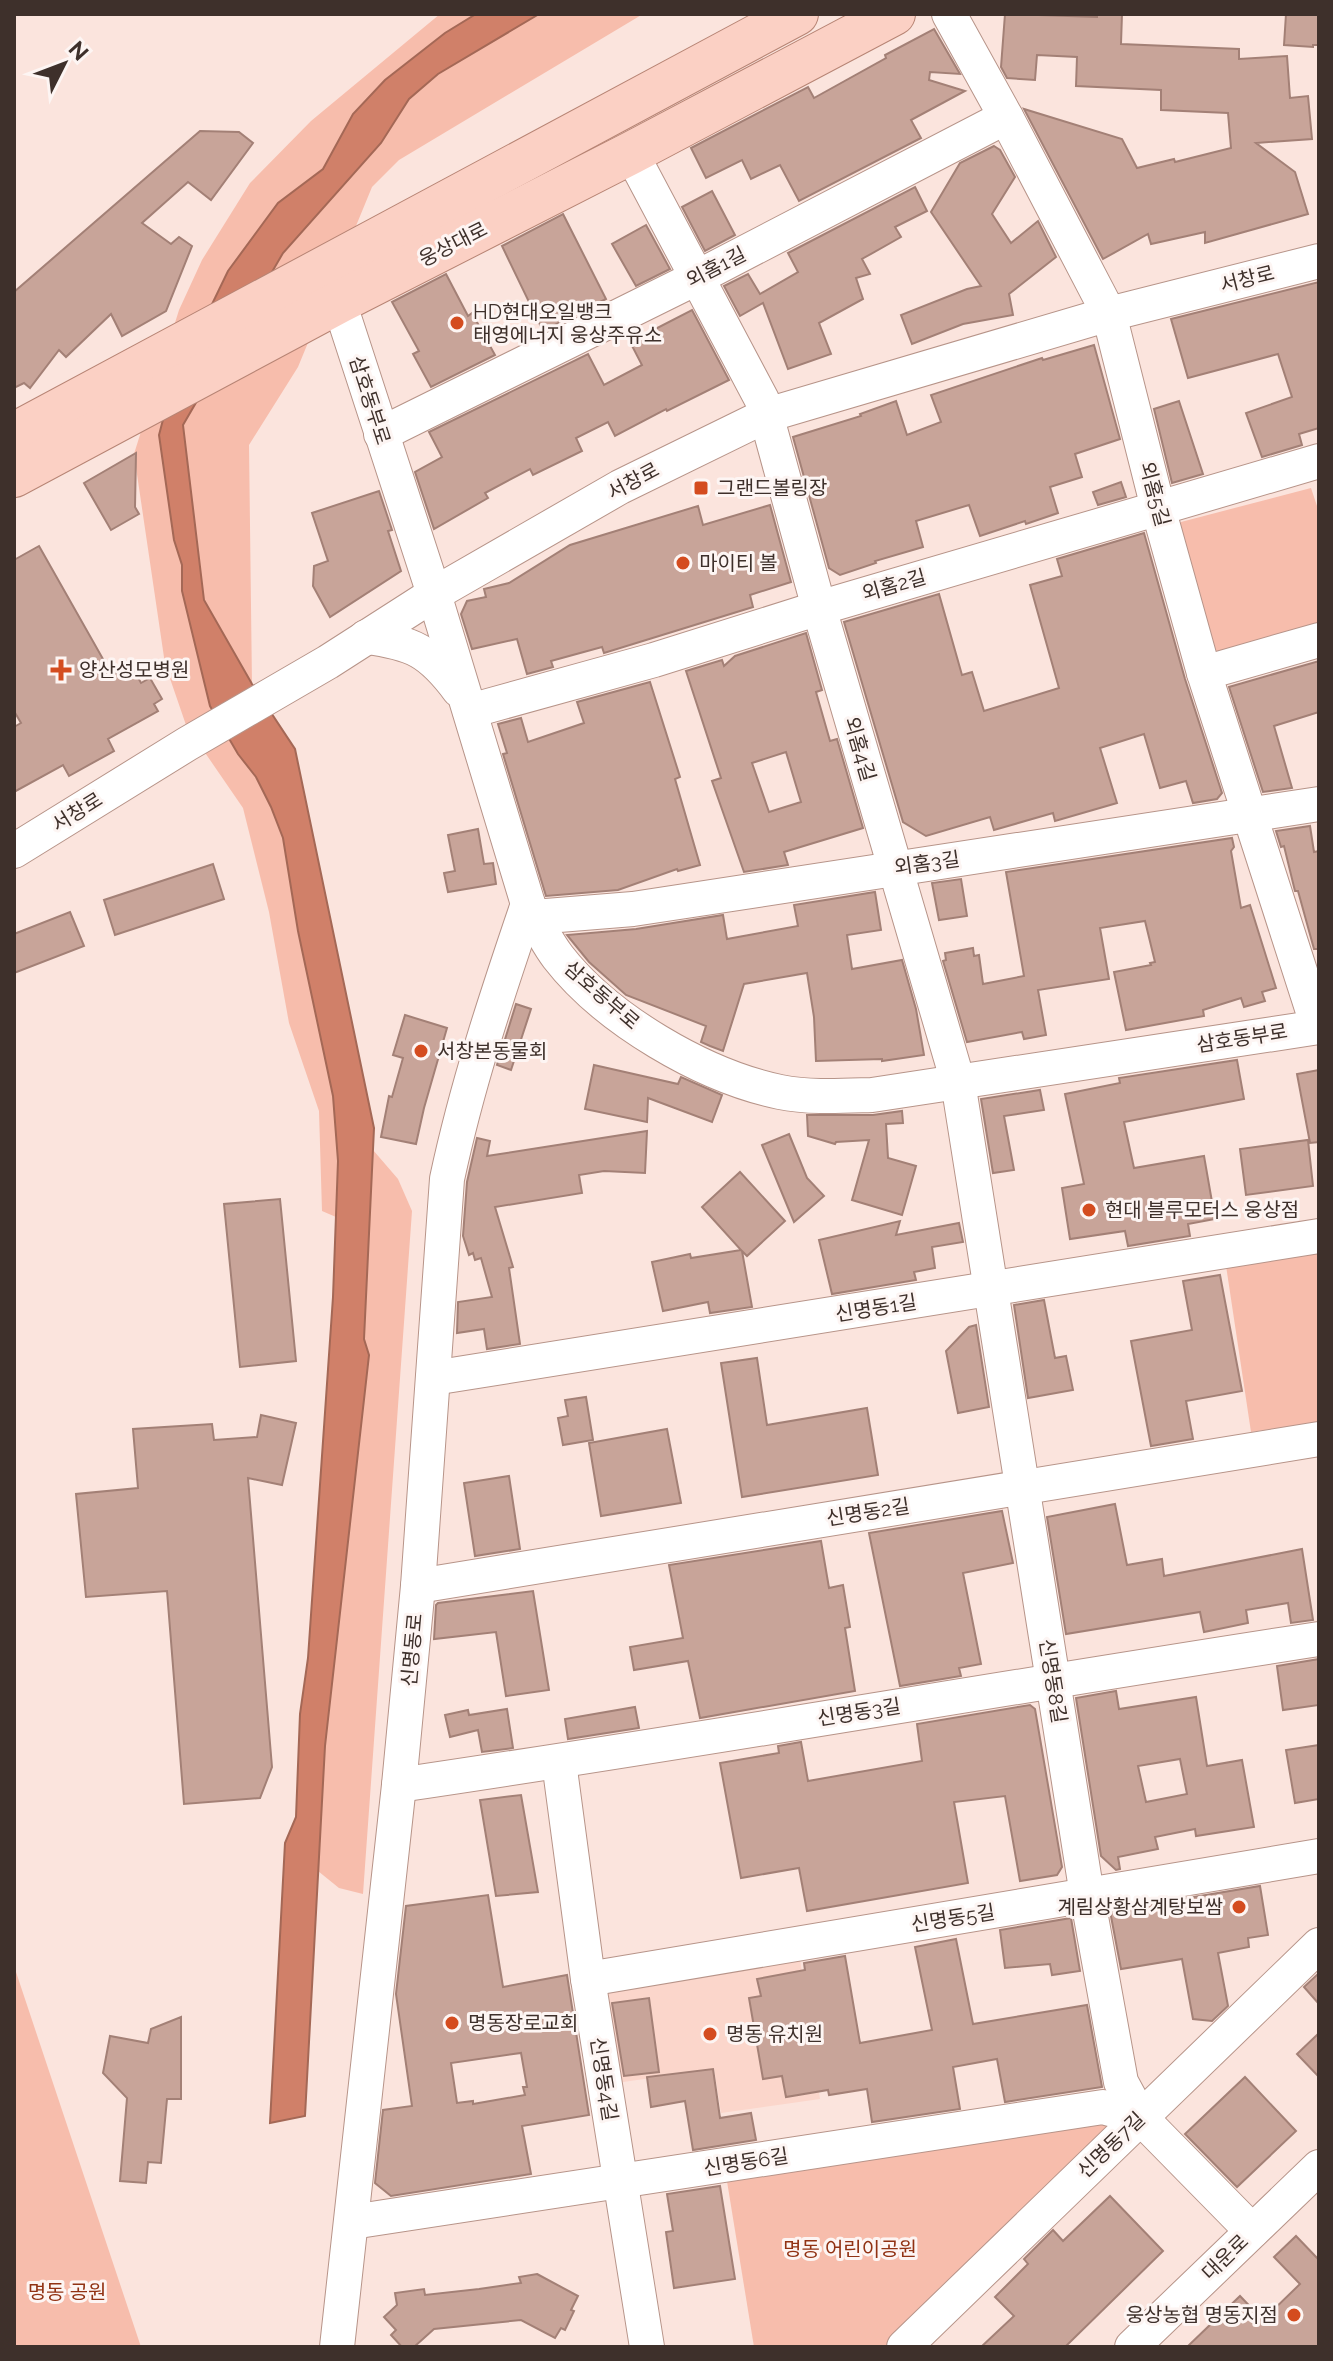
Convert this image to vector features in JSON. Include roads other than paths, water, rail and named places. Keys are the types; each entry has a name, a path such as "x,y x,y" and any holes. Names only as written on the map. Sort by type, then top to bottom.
{"main road":[{"name":"웅상대로","path":"14,476 169,395 329,293 797,14"},
{"name":"웅상대로","path":"14,434 178,345 329,293 631,153 894,14"}],"street":[{"path":"949,14 1109,314"},
{"name":"외홈1길","path":"381,434 698,277 1006,117"},
{"name":"외홈4길","path":"631,153 762,400 819,608 958,1082"},
{"name":"서창로","path":"14,851 187,744 317,669 434,594 620,487 767,415 1109,314 1319,261"},
{"name":"삼호동부로","path":"329,293 381,434 434,594 531,910 559,959 626,1020 666,1047 737,1079 781,1092 825,1096 872,1095 1318,1027"},
{"name":"외홈5길","path":"1109,314 1204,673 1318,1027"},
{"name":"외홈2길","path":"468,705 654,660 819,608 1319,461"},
{"path":"366,637 398,641 419,650 436,662 468,705"},
{"path":"1204,673 1319,640"},
{"name":"외홈3길","path":"531,910 633,909 1319,804"},
{"name":"신명동로","path":"337,2347 418,1586 447,1179 460,1118 486,1028 509,959 531,910"},
{"path":"509,959 531,950 552,948"},
{"name":"신명동8길","path":"958,1082 1087,1895 1121,2082 1140,2117 1252,2231"},
{"name":"신명동1길","path":"433,1378 1319,1236"},
{"name":"신명동2길","path":"418,1586 1319,1439"},
{"name":"신명동3길","path":"399,1785 1319,1639"},
{"name":"신명동4길","path":"559,1762 588,1979 647,2347"},
{"name":"신명동5길","path":"588,1979 1319,1856"},
{"name":"신명동7길","path":"904,2347 1319,1945"},
{"name":"신명동6길","path":"352,2222 1103,2107 1140,2117"},
{"name":"대운로","path":"1132,2347 1319,2167"}],"place":[{"name":"HD현대오일뱅크 태영에너지 웅상주유소","path":"457,323"},
{"name":"그랜드볼링장","path":"701,488"},
{"name":"마이티 볼","path":"683,563"},
{"name":"양산성모병원","path":"61,670"},
{"name":"서창본동물회","path":"421,1051"},
{"name":"현대 블루모터스 웅상점","path":"1089,1210"},
{"name":"계림상황삼계탕보쌈","path":"1239,1907"},
{"name":"명동장로교회","path":"452,2023"},
{"name":"명동 유치원","path":"710,2034"},
{"name":"웅상농협 명동지점","path":"1294,2315"}],"park label":[{"name":"명동 어린이공원","path":"850,2249"},
{"name":"명동 공원","path":"67,2292"}]}
